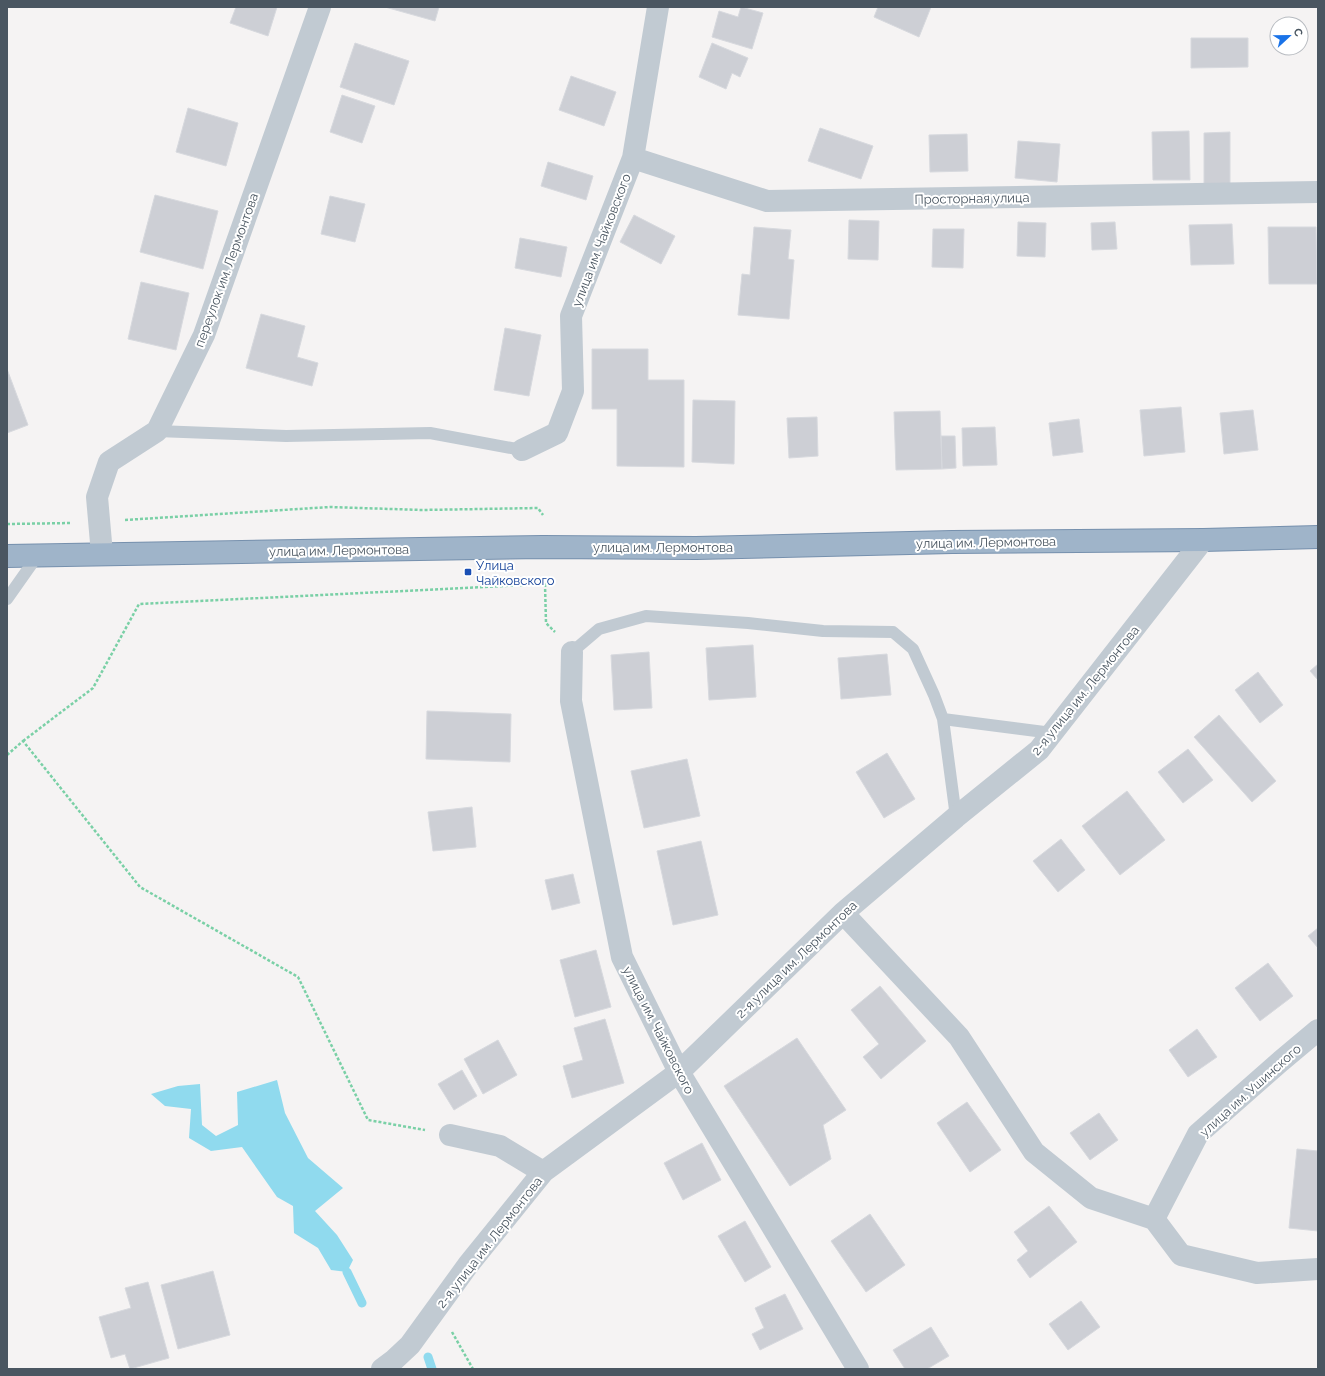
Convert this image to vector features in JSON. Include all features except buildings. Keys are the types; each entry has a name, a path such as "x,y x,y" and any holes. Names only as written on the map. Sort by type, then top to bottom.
{"highway":[{"name":"улица им. Лермонтова","path":"7,556 543,547 696,548 952,542 1203,540 1318,537"}],"street":[{"name":"переулок им. Лермонтова","path":"102,554 97,497 109,462 157,430 204,335 320,7"},
{"name":"улица им. Чайковского","path":"522,450 557,433 573,391 572,316 633,158 658,7"},
{"name":"Просторная улица","path":"633,158 767,201 1318,192"},
{"name":"2-я улица им. Лермонтова","path":"389,1366 410,1346 468,1265 543,1172 679,1072 843,912 1039,750 1203,540"},
{"name":"улица им. Чайковского","path":"572,652 570,701 622,957 679,1072 858,1369"},
{"path":"843,912 959,1037 1034,1152 1091,1198 1154,1219 1181,1255 1258,1273 1318,1270"},
{"name":"улица им. Ушинского","path":"1154,1219 1198,1134 1318,1030"},
{"path":"450,1135 500,1146 543,1172"}],"lane":[{"path":"157,430 286,436 430,433 522,450"},
{"path":"7,599 38,555"},
{"path":"572,652 599,629 646,616 748,623 823,631 893,632 913,649 943,719 956,818"},
{"path":"943,719 1052,733"}],"path":[{"path":"7,524 99,522 330,507 422,510 538,508 544,515"},
{"path":"7,755 23,741 93,688 139,604 545,584 546,623"},
{"path":"23,741 140,887 298,977 368,1120 450,1135"},
{"path":"437,1307 473,1369"}],"water":[{"path":"277,1080 285,1113 308,1158 343,1188 315,1211 337,1235 353,1260 347,1272 331,1270 318,1248 294,1233 293,1206 277,1197 242,1147 211,1151 189,1138 191,1109 165,1106 151,1094 178,1086 200,1084 202,1125 216,1136 238,1125 237,1092"}],"waterway":[{"path":"347,1272 362,1303"},
{"path":"428,1357 432,1369"}],"place":[{"name":"Улица Чайковского","path":"468,572"}]}
